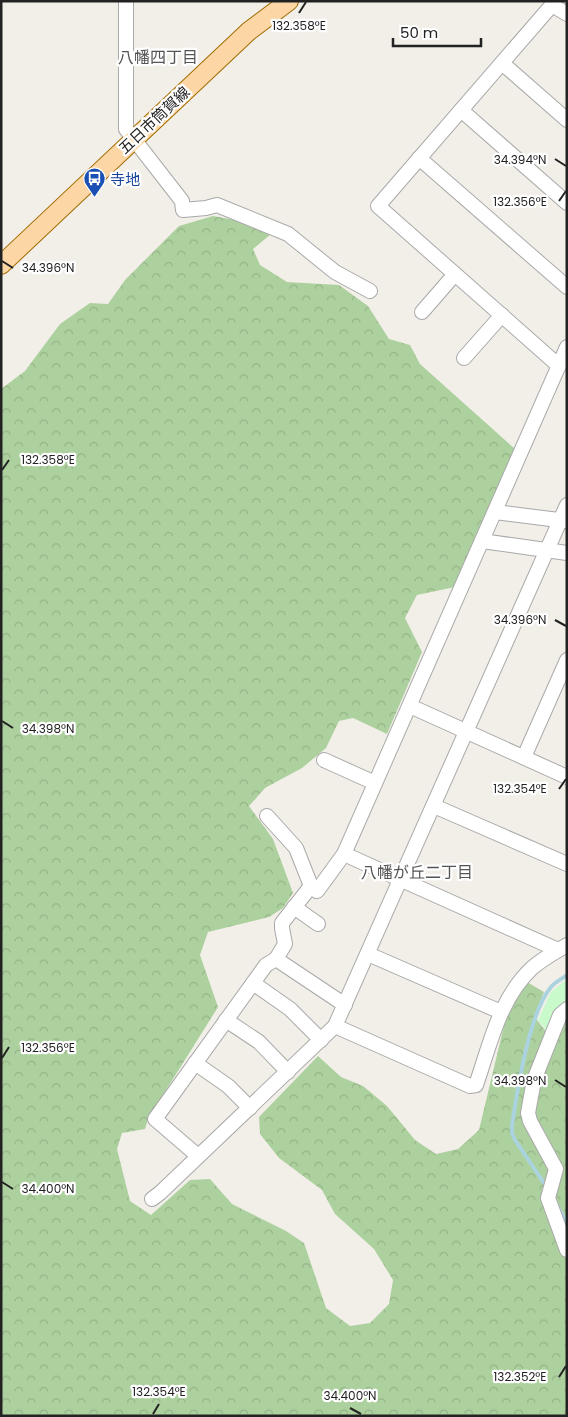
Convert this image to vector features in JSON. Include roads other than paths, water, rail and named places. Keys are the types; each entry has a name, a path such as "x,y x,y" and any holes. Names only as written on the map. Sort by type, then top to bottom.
{"main road":[{"name":"五日市筒賀線","path":"1,265 249,31 289,1"}],"street":[{"path":"126,1 126,129 182,201 183,210 217,205 288,234 335,272 370,292"},
{"path":"559,366 378,206 502,64 552,3 567,14"},
{"path":"502,64 564,114"},
{"path":"461,110 567,203"},
{"path":"419,158 567,286"},
{"path":"422,312 455,274"},
{"path":"464,358 502,315"},
{"path":"267,816 296,848 311,886 317,891 344,854 566,350"},
{"path":"152,1200 335,1026 546,550 563,521 567,505"},
{"path":"495,512 563,521"},
{"path":"482,541 567,553"},
{"path":"524,758 562,685 567,660"},
{"path":"410,706 567,777"},
{"path":"324,760 375,783"},
{"path":"434,806 567,864"},
{"path":"344,854 562,947"},
{"path":"198,1156 155,1119 266,965 276,959 285,944 282,923 311,886"},
{"path":"294,907 318,924"},
{"path":"335,1026 470,1086 476,1085 501,1012 524,976 533,967 562,947"},
{"path":"368,954 501,1012"},
{"path":"276,959 344,1005"},
{"path":"253,983 290,1008 320,1040"},
{"path":"567,1009 560,1014 534,1080 528,1112 530,1121 556,1169 548,1198 567,1250"},
{"path":"226,1020 258,1042 288,1072"},
{"path":"195,1063 228,1086 250,1108"}],"waterway":[{"path":"546,1186 515,1140 512,1126 525,1053 536,1015 551,987 567,975"},
{"path":"557,1205 567,1223"}],"place":[{"name":"寺地","path":"94,198"}],"district":[{"name":"八幡四丁目","path":"158,57"},
{"name":"八幡が丘二丁目","path":"417,872"}]}
